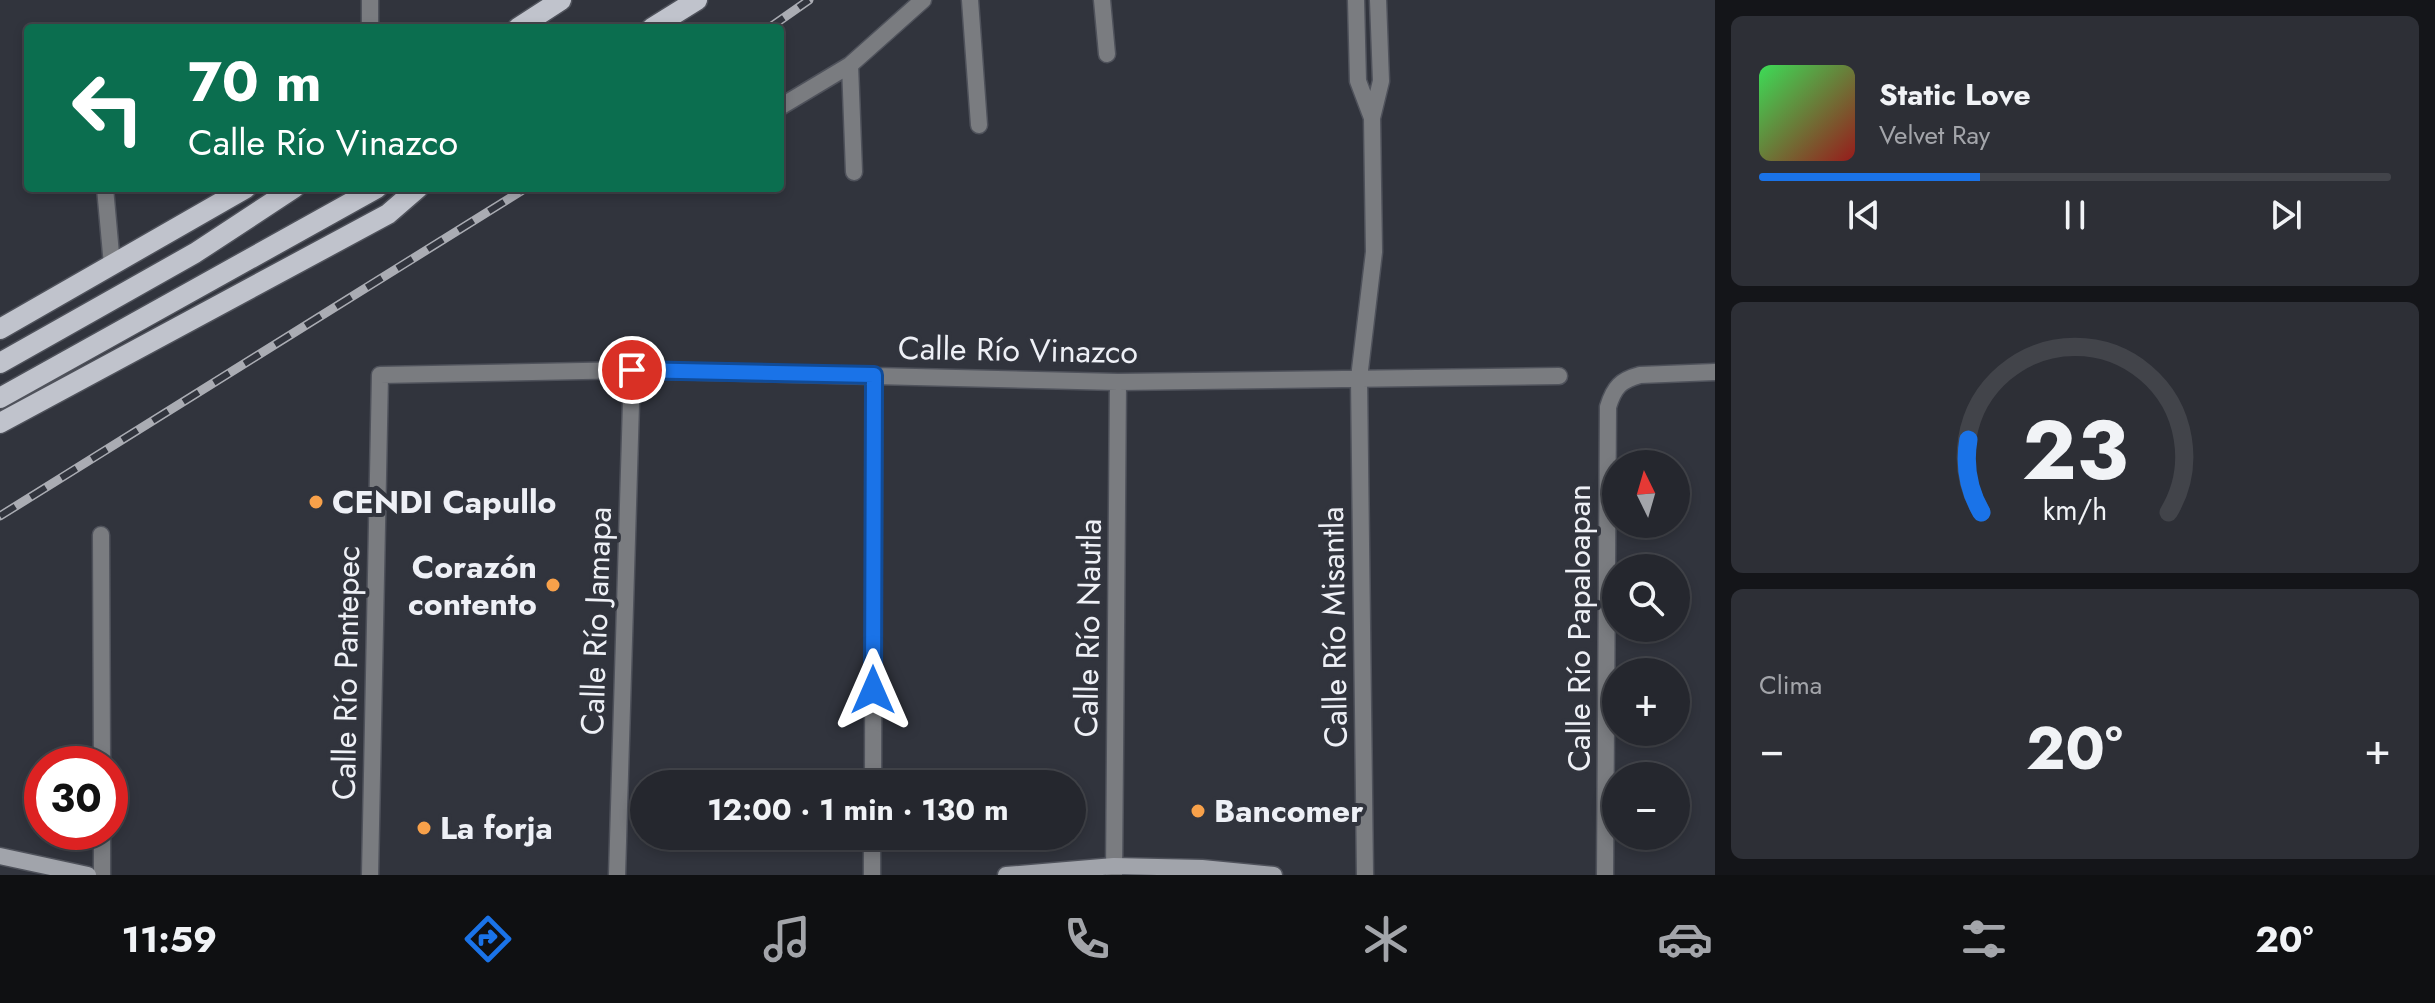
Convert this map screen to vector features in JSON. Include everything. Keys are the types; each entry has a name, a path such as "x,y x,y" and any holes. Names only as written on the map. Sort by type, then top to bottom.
{"main road":[{"path":"524,24 561,0"},
{"path":"658,24 697,0"},
{"path":"0,329 239,192"},
{"path":"0,363 195,253 288,192"},
{"path":"0,398 370,192"},
{"path":"0,423 388,214 413,192"},
{"path":"0,856 88,875"},
{"path":"1006,875 1202,868 1274,875"}],"street":[{"path":"370,0 370,24"},
{"path":"784,105 850,65 923,0"},
{"path":"970,0 979,125"},
{"path":"1102,0 1107,54"},
{"path":"1356,0 1358,81 1372,118"},
{"path":"1372,118 1381,81 1378,0"},
{"path":"850,65 854,172"},
{"name":"Calle Río Misantla","path":"1365,875 1359,378 1374,252 1372,118"},
{"path":"105,192 112,265"},
{"name":"Calle Río Vinazco","path":"380,375 632,370 1118,382 1559,376"},
{"name":"Calle Río Jamapa","path":"617,875 632,370"},
{"name":"Calle Río Papaloapan","path":"1605,875 1608,407 1618,384 1640,375 1715,372"},
{"name":"Calle Río Pantepec","path":"370,875 380,375"},
{"path":"873,770 874,375"},
{"name":"Calle Río Nautla","path":"1114,871 1118,382"},
{"path":"101,535 102,746"},
{"path":"102,850 102,875"},
{"path":"872,850 872,875"}],"railway":[{"path":"775,24 809,0"},
{"path":"0,516 520,192"}],"place":[{"name":"CENDI Capullo","path":"316,502"},
{"name":"Corazón contento","path":"553,585"},
{"name":"Bancomer","path":"1198,811"},
{"name":"La forja","path":"424,828"}],"route":[{"path":"632,370 874,375 873,690"}]}
